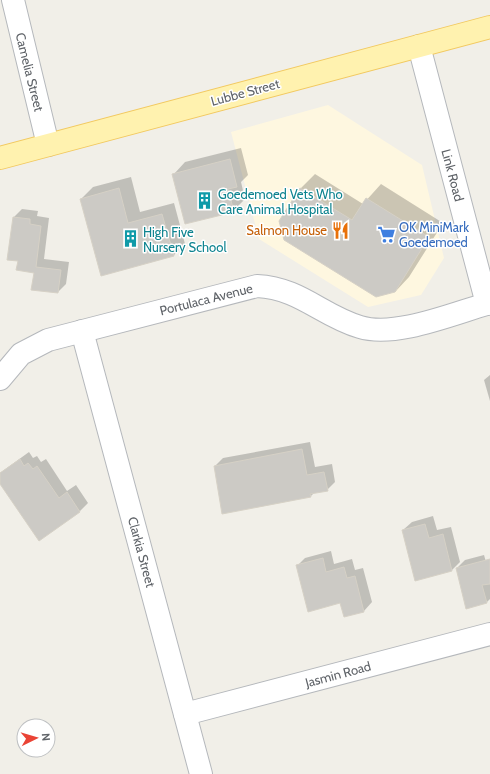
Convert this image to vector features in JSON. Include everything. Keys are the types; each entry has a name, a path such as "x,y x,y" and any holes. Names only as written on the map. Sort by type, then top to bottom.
{"main road":[{"name":"Lubbe Street","path":"0,158 490,26"}],"street":[{"name":"Camelia Street","path":"13,0 48,145"},
{"name":"Link Road","path":"419,46 488,304"},
{"name":"Portulaca Avenue","path":"0,379 21,354 33,346 48,340 257,286 274,286 290,292 341,320 374,330 404,328 488,304"},
{"name":"Clarkia Street","path":"82,331 201,774"},
{"name":"Jasmin Road","path":"185,714 490,634"}],"shaded area":[{"path":"328,105 422,165 444,258 421,295 368,307 259,239 231,132"}],"building":[{"name":"Goedemoed Vets Who Care Animal Hospital","path":"230,159 237,187 228,189 234,212 185,224 172,174"},
{"name":"High Five Nursery School","path":"119,188 128,223 162,214 174,256 101,276 80,199"},
{"path":"300,188 352,220 366,198 429,237 395,292 376,297 284,240 279,221"},
{"path":"13,217 30,219 30,224 41,226 36,267 61,270 58,293 31,290 34,273 16,270 18,261 7,260"},
{"path":"302,449 307,475 324,472 328,491 310,494 311,497 222,514 214,466"},
{"path":"20,459 24,466 28,463 33,469 37,466 59,498 67,492 80,512 39,541 0,484 0,473"},
{"path":"425,524 429,538 443,534 452,571 415,581 402,530"},
{"path":"323,558 326,572 344,567 347,578 355,576 364,612 344,617 340,603 308,612 296,565"},
{"path":"490,559 490,584 482,585 487,603 466,609 456,568"}],"place":[{"name":"Goedemoed Vets Who Care Animal Hospital","path":"205,201"},
{"name":"Salmon House","path":"340,230"},
{"name":"OK MiniMark Goedemoed","path":"386,234"},
{"name":"High Five Nursery School","path":"130,239"}]}
